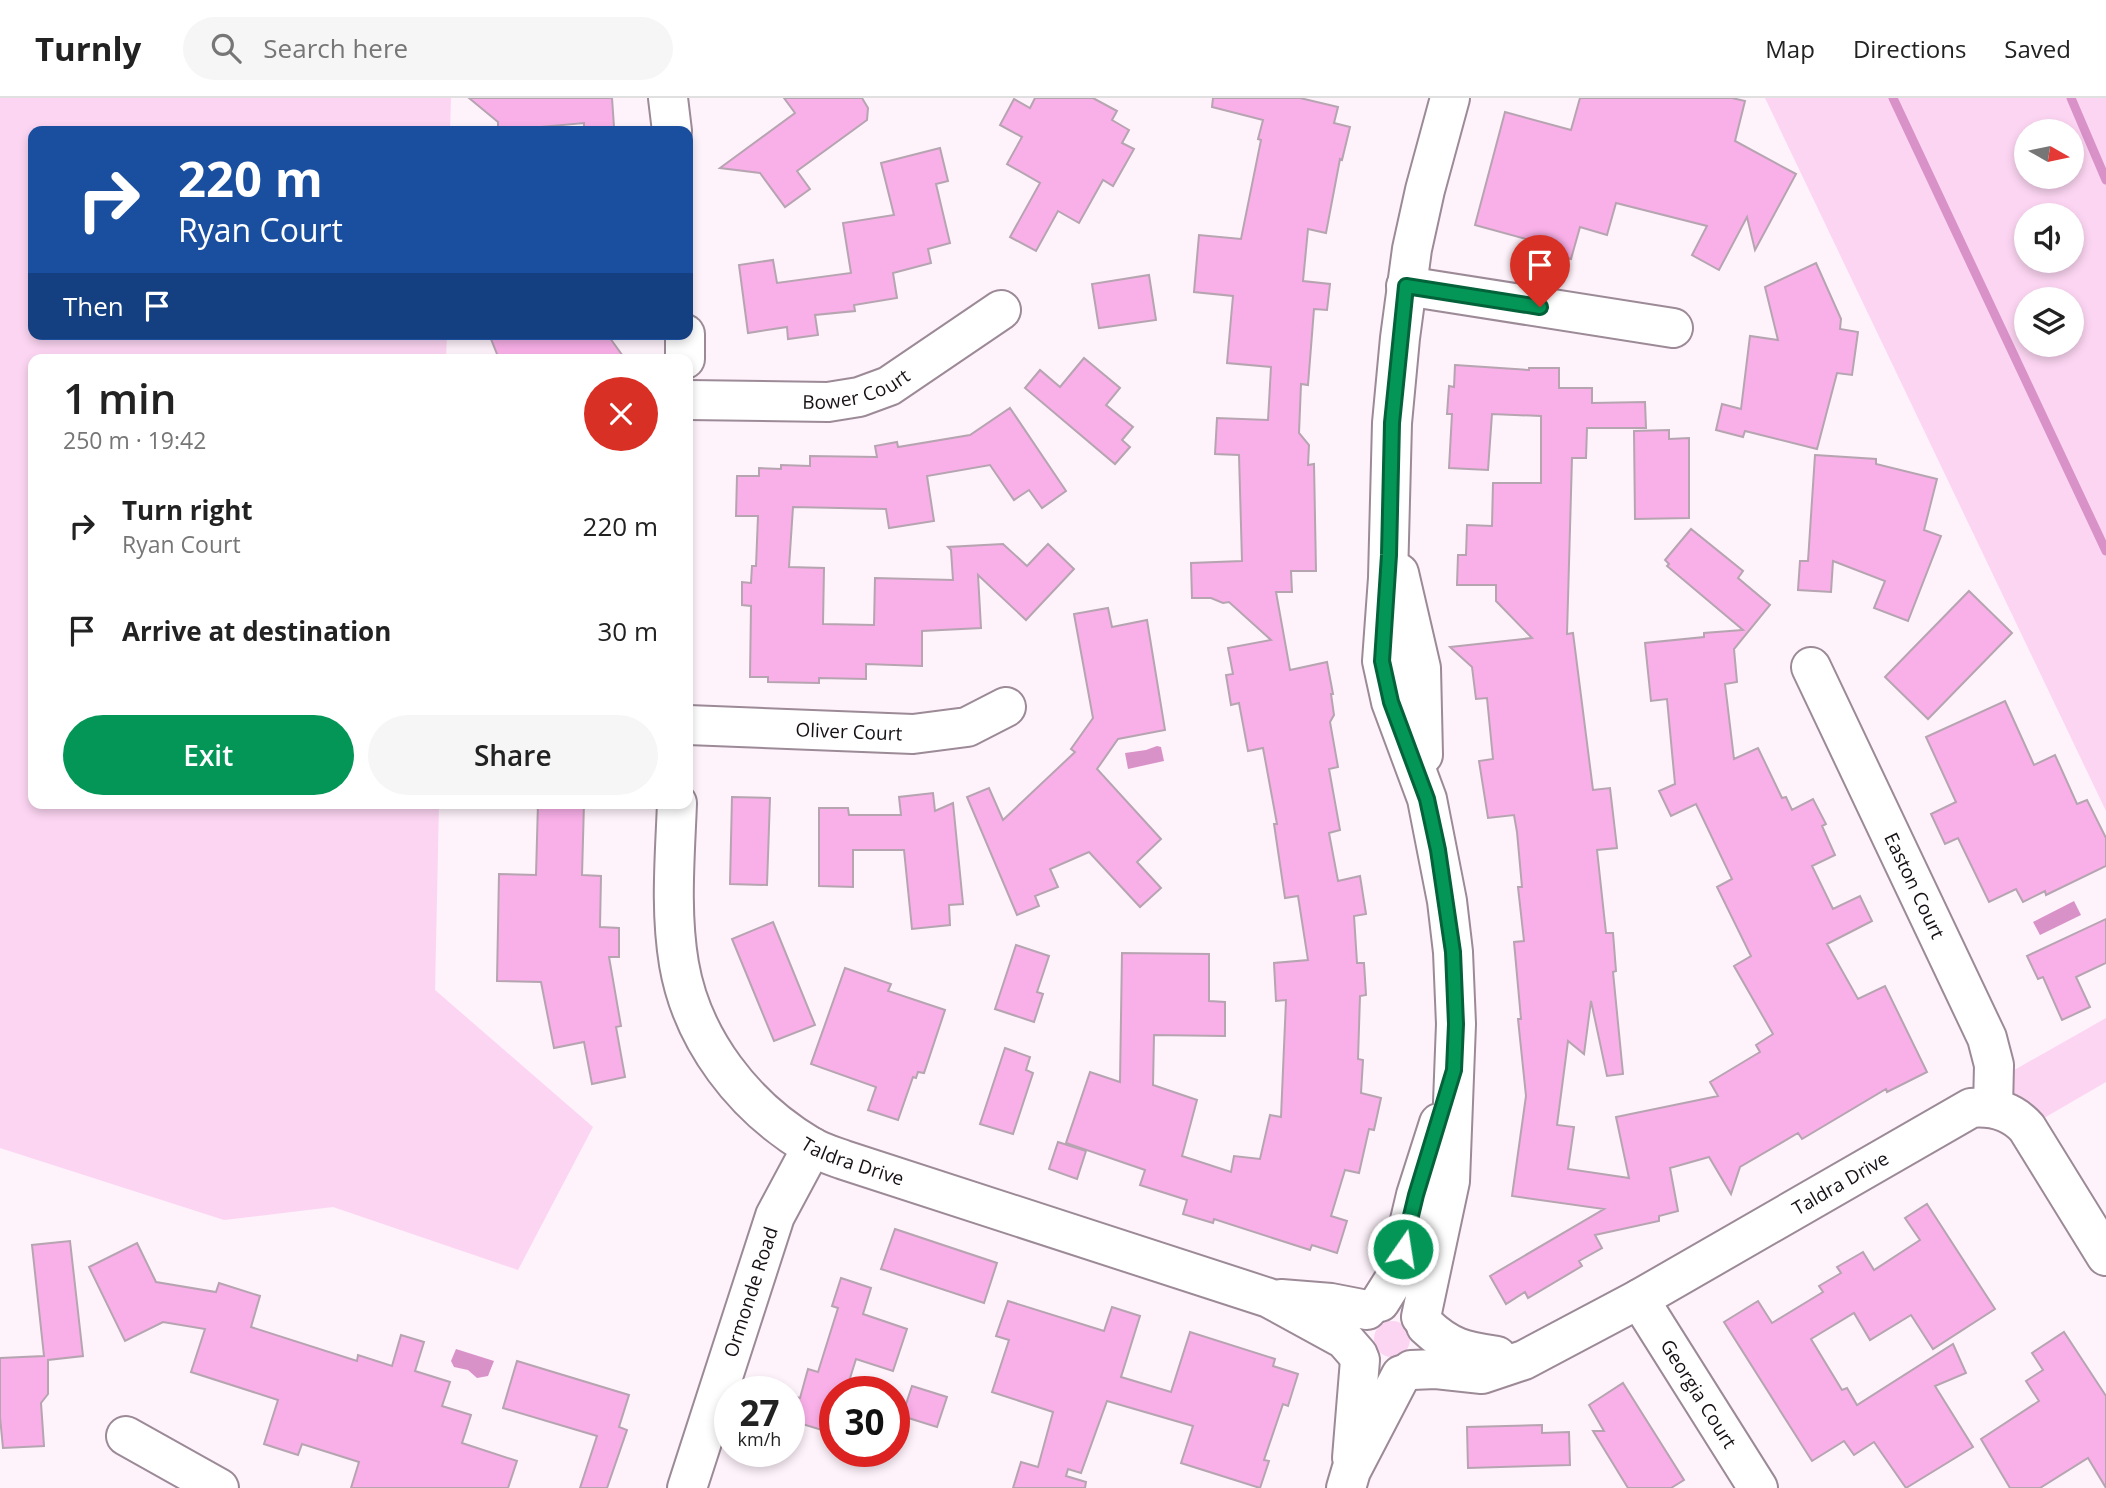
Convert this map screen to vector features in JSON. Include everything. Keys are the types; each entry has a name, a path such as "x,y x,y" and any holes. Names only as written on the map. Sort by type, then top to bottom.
{"street":[{"path":"668,98 671,126"},
{"path":"1348,1479 1406,1372 1420,1361 1426,1350 1429,1338 1424,1322 1450,1181 1456,1024 1453,952 1447,901 1427,799 1420,716 1421,668 1401,584 1390,509 1392,423 1406,286 1424,190 1450,104"},
{"path":"1406,286 1673,328"},
{"name":"Bower Court","path":"693,400 828,402 859,397 889,386 1002,310"},
{"name":"Easton Court","path":"1811,667 1987,1038 1994,1065 1993,1108"},
{"name":"Oliver Court","path":"693,725 913,734 967,727 1006,707"},
{"name":"Taldra Drive","path":"677,809 676,930 680,966 699,1025 729,1076 748,1099 801,1140 956,1197 1269,1298 1344,1339 1359,1357"},
{"path":"1348,1479 1359,1357 1354,1343 1355,1331 1359,1319 1374,1306 1397,1275 1416,1195 1454,1070"},
{"name":"Taldra Drive","path":"1406,1372 1436,1369 1482,1374 1524,1360 1639,1300 1960,1112 1971,1108 1993,1108"},
{"path":"1993,1108 2019,1119 2027,1128 2106,1256"},
{"name":"Ormonde Road","path":"687,1488 801,1140"},
{"name":"Taldra Drive","path":"1269,1298 1374,1306"},
{"name":"Georgia Court","path":"1639,1300 1758,1488"},
{"path":"1374,1306 1403,1303 1412,1308 1442,1341 1458,1348 1524,1360"},
{"path":"1359,1357 1378,1373 1388,1376 1406,1372"},
{"path":"126,1436 219,1488"}],"shaded area":[{"path":"0,98 451,98 450,126 28,126 28,340 447,340 446,354 28,354 28,809 439,809 435,990 593,1127 518,1270 333,1207 224,1220 0,1148"},
{"path":"1765,98 2106,98 2106,811"},
{"path":"1161,747 1164,761 1128,769 1125,753"},
{"path":"2074,901 2081,915 2040,935 2033,922"},
{"path":"2106,1018 2106,1082 2027,1128 1995,1081"},
{"path":"1392,1321 1405,1326 1410,1339 1405,1352 1392,1357 1379,1352 1374,1339 1379,1326"},
{"path":"456,1349 494,1361 488,1376 477,1378 468,1370 454,1367 451,1361"}],"building":[{"path":"469,98 612,98 614,126 584,126 584,123 498,126 498,122"},
{"path":"784,98 862,98 868,108 867,120 797,171 810,189 785,207 760,173 720,168 795,113"},
{"path":"1035,98 1093,98 1117,111 1112,120 1129,130 1122,143 1134,149 1113,186 1103,180 1079,223 1058,211 1036,251 1010,237 1040,183 1007,164 1022,137 1000,125 1014,99 1030,108"},
{"path":"1213,98 1300,98 1338,107 1334,123 1350,127 1342,160 1340,159 1326,233 1308,229 1303,281 1330,284 1327,310 1314,309 1308,385 1301,384 1299,433 1309,445 1308,465 1314,464 1316,571 1291,571 1292,592 1276,592 1290,670 1327,662 1333,694 1334,715 1330,722 1338,767 1329,769 1340,830 1329,833 1338,881 1360,876 1366,914 1354,916 1357,963 1364,963 1366,995 1360,996 1358,1059 1363,1060 1361,1093 1381,1098 1374,1130 1369,1129 1359,1173 1345,1170 1331,1216 1347,1221 1337,1253 1312,1245 1310,1250 1214,1219 1213,1223 1183,1214 1187,1200 1140,1185 1145,1170 1066,1143 1090,1072 1120,1082 1122,953 1209,954 1209,1001 1225,1002 1225,1036 1154,1035 1153,1085 1197,1100 1182,1156 1231,1172 1234,1156 1260,1159 1270,1115 1281,1117 1286,1000 1276,1001 1274,963 1308,960 1298,896 1285,898 1274,824 1277,824 1263,748 1248,751 1239,703 1231,705 1226,675 1233,674 1228,648 1271,640 1229,602 1192,598 1191,563 1242,561 1239,455 1215,454 1217,418 1268,420 1271,367 1227,363 1233,296 1194,292 1199,235 1241,239 1263,120 1212,107"},
{"path":"1580,98 1732,98 1745,101 1735,141 1796,174 1755,250 1747,217 1719,270 1692,255 1707,226 1616,203 1607,235 1580,227 1571,259 1542,251 1544,244 1475,225 1505,112 1571,130"},
{"path":"940,148 948,181 936,184 950,243 928,249 931,263 893,273 897,298 854,305 855,311 815,315 818,335 788,339 787,327 748,333 739,265 773,260 777,283 851,273 843,223 894,215 881,163"},
{"path":"1816,263 1841,319 1840,329 1858,332 1852,375 1837,373 1817,449 1745,431 1743,437 1716,430 1722,404 1741,409 1750,336 1778,340 1765,287"},
{"path":"1149,275 1156,320 1099,328 1092,284"},
{"path":"491,340 611,340 621,354 497,354"},
{"path":"1084,358 1120,388 1106,405 1133,427 1122,440 1130,447 1115,464 1025,388 1040,370 1060,387"},
{"path":"1455,365 1529,370 1559,368 1559,388 1592,388 1592,403 1645,402 1646,428 1587,428 1586,458 1572,458 1567,634 1573,633 1593,790 1610,788 1617,848 1597,850 1606,933 1613,933 1616,971 1613,972 1623,1074 1607,1076 1591,1001 1584,1054 1568,1041 1557,1125 1574,1127 1568,1169 1629,1178 1616,1117 1718,1096 1710,1082 1760,1052 1756,1045 1773,1034 1734,966 1751,956 1717,887 1732,879 1696,804 1671,816 1659,791 1675,784 1667,699 1651,701 1645,643 1704,637 1704,633 1743,630 1667,566 1669,564 1665,560 1691,529 1743,571 1738,578 1770,605 1734,649 1737,682 1725,684 1734,759 1758,748 1782,798 1786,797 1792,810 1813,799 1826,824 1822,826 1835,855 1812,866 1833,909 1860,896 1872,921 1827,944 1858,999 1885,986 1927,1072 1887,1092 1886,1089 1802,1139 1798,1133 1740,1167 1731,1194 1709,1157 1670,1168 1678,1211 1659,1216 1659,1221 1595,1235 1602,1248 1579,1261 1582,1266 1528,1298 1525,1292 1506,1304 1490,1276 1604,1209 1512,1196 1526,1096 1514,942 1524,941 1518,887 1522,887 1517,832 1514,815 1488,818 1479,761 1493,759 1487,698 1476,699 1472,667 1450,647 1532,638 1496,601 1496,585 1457,585 1458,555 1466,555 1467,525 1492,526 1493,483 1541,483 1541,416 1492,414 1488,470 1449,468 1452,414 1447,414 1449,386 1454,387"},
{"path":"1010,408 1066,491 1042,508 1029,490 1014,500 990,465 927,476 934,521 889,528 886,509 793,507 789,567 824,568 823,624 874,625 875,578 953,580 951,550 948,547 1003,544 1027,566 1048,544 1074,569 1026,620 978,575 981,628 922,631 922,666 866,664 866,679 819,678 819,683 768,682 768,677 750,677 751,606 742,605 742,582 751,583 752,566 756,566 758,516 736,516 737,476 759,476 759,468 781,469 781,465 810,466 810,456 877,457 875,446 897,442 898,447 970,435"},
{"path":"1669,430 1669,439 1689,438 1689,518 1635,519 1634,431"},
{"path":"1815,455 1876,459 1876,464 1937,479 1924,530 1941,536 1908,621 1874,608 1885,581 1833,561 1831,592 1798,590 1800,561 1808,561"},
{"path":"1969,591 2012,633 1928,719 1885,677"},
{"path":"1108,608 1112,627 1147,620 1165,730 1118,739 1097,769 1161,839 1137,862 1161,888 1140,907 1089,852 1050,869 1058,887 1035,896 1039,906 1017,915 967,797 989,788 1003,820 1075,752 1071,749 1093,718 1074,614"},
{"path":"2005,701 2034,765 2055,755 2077,804 2087,800 2106,838 2106,866 2046,895 2045,891 2023,902 2016,889 1989,902 1958,838 1945,844 1931,814 1956,802 1926,737"},
{"path":"933,793 935,811 953,803 963,904 949,905 950,925 912,929 904,850 853,850 853,887 819,886 819,808 848,808 849,815 901,815 899,797"},
{"path":"732,797 770,798 767,885 730,884"},
{"path":"538,809 584,809 582,875 601,876 600,927 619,928 619,957 609,957 621,1026 616,1027 625,1077 592,1084 584,1042 554,1048 541,982 497,981 499,874 536,875"},
{"path":"2106,919 2106,963 2076,977 2090,1007 2062,1020 2043,977 2038,979 2027,956"},
{"path":"773,922 815,1025 774,1041 732,939"},
{"path":"1016,945 1049,956 1037,992 1043,994 1034,1022 995,1009"},
{"path":"845,968 891,984 888,991 945,1010 924,1073 918,1072 916,1078 913,1077 898,1120 868,1110 876,1087 811,1064"},
{"path":"1005,1048 1030,1057 1026,1070 1033,1073 1013,1134 980,1124"},
{"path":"1058,1142 1086,1151 1077,1179 1049,1169"},
{"path":"1927,1204 1995,1309 1933,1349 1911,1315 1870,1340 1854,1313 1811,1339 1842,1390 1847,1388 1857,1405 1953,1344 1966,1373 1935,1386 1973,1447 1906,1488 1874,1442 1854,1455 1844,1441 1812,1461 1724,1322 1758,1301 1772,1323 1823,1292 1819,1286 1841,1273 1837,1267 1863,1252 1874,1270 1920,1240 1905,1218"},
{"path":"895,1229 997,1263 984,1303 881,1269"},
{"path":"70,1241 83,1356 48,1360 48,1394 41,1403 44,1446 3,1448 0,1358 44,1356 32,1245"},
{"path":"137,1243 156,1282 216,1292 219,1283 260,1296 251,1327 357,1361 358,1355 392,1366 401,1335 424,1342 415,1371 450,1382 442,1406 471,1415 462,1443 517,1461 508,1488 351,1488 359,1462 302,1444 298,1455 264,1444 278,1400 191,1372 205,1329 163,1322 125,1341 89,1267"},
{"path":"841,1278 871,1288 863,1314 907,1329 893,1371 856,1359 851,1376 819,1376 819,1429 805,1425 805,1380 808,1369 818,1372 838,1308 832,1306"},
{"path":"1008,1301 1104,1331 1112,1307 1140,1316 1121,1377 1171,1392 1190,1332 1275,1359 1273,1366 1298,1374 1288,1406 1283,1404 1264,1460 1269,1461 1260,1488 1181,1463 1193,1426 1107,1401 1081,1473 1068,1469 1066,1476 1086,1482 1085,1488 1013,1488 1021,1462 1038,1467 1053,1412 992,1392 1009,1340 996,1336"},
{"path":"2064,1332 2106,1396 2106,1488 2088,1458 2040,1488 2010,1488 1981,1439 2039,1401 2026,1381 2043,1370 2032,1353"},
{"path":"517,1361 629,1395 619,1427 627,1430 607,1488 580,1488 597,1436 503,1408"},
{"path":"1623,1383 1684,1480 1671,1488 1628,1488 1593,1431 1604,1431 1589,1405"},
{"path":"912,1386 947,1397 937,1427 910,1419"},
{"path":"1542,1425 1542,1433 1569,1432 1570,1465 1468,1468 1467,1427"}],"waterway":[{"path":"1893,98 2106,551"},
{"path":"2071,98 2106,180"}],"route":[{"path":"1403,1249 1416,1195 1454,1070 1456,1024 1453,952 1438,850 1427,799 1391,702 1382,661 1389,555 1392,423 1406,286 1540,307"}]}
